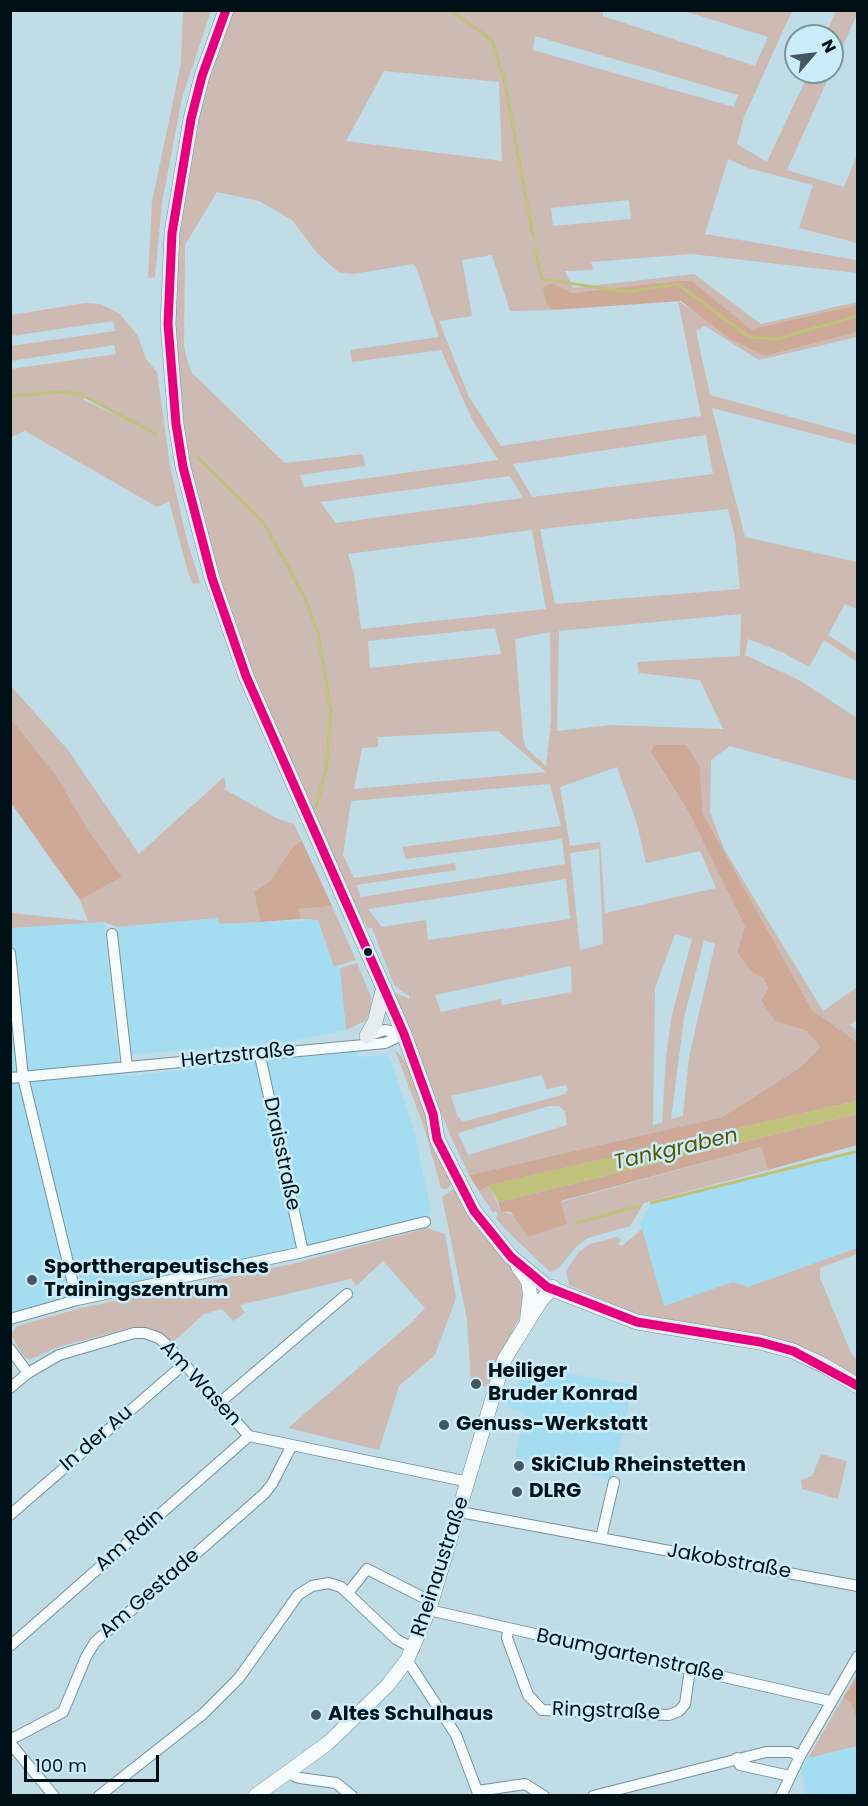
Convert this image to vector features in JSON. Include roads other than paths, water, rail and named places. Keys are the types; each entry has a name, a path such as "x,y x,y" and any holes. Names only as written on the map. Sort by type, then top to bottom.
{"main road":[{"path":"226,10 202,76 191,119 172,233 168,324 176,424 196,520 227,623 279,753 404,1034 433,1114 482,1208 499,1232 547,1276 554,1287"},
{"path":"367,1035 375,1022 384,987"},
{"path":"433,1114 437,1139 458,1184 474,1211 512,1258 548,1287 554,1287 591,1306 637,1322 760,1342 793,1352 823,1365 858,1386"}],"street":[{"path":"112,934 127,1067"},
{"path":"10,953 23,1077 77,1300"},
{"name":"Hertzstraße","path":"349,1044 367,1035 385,1030 404,1034"},
{"name":"Hertzstraße","path":"10,1078 389,1042 404,1034"},
{"name":"Draisstraße","path":"260,1056 303,1252"},
{"path":"10,1319 77,1300 303,1252 425,1222"},
{"path":"512,1258 528,1281 530,1294 527,1322"},
{"name":"Rheinaustraße","path":"255,1796 349,1725 387,1686 410,1655 431,1606 469,1482 490,1400 504,1360 527,1322 554,1287"},
{"path":"218,1404 346,1294"},
{"name":"Am Wasen","path":"10,1388 28,1373 59,1355 134,1333 145,1333 159,1338 249,1436 469,1482"},
{"path":"10,1349 28,1373"},
{"name":"In der Au","path":"10,1515 184,1364"},
{"name":"Am Rain","path":"10,1646 249,1436"},
{"name":"Am Gestade","path":"10,1741 63,1712 86,1657 95,1642 264,1494 272,1484 292,1445"},
{"path":"601,1538 614,1482"},
{"name":"Jakobstraße","path":"460,1512 858,1586"},
{"name":"Baumgartenstraße","path":"348,1593 367,1569 431,1606 508,1630 830,1701"},
{"path":"99,1796 182,1733 239,1678 298,1596 312,1586 328,1582 341,1587 348,1593 410,1655 456,1735 478,1793 525,1784 544,1796"},
{"name":"Ringstraße","path":"508,1630 507,1638 528,1695 542,1710 669,1715 679,1711 685,1704 690,1669"},
{"path":"781,1796 830,1701 858,1656"},
{"path":"10,1741 54,1796"},
{"path":"593,1796 766,1752 791,1752 800,1756"},
{"path":"737,1758 740,1765 790,1776"},
{"path":"291,1771 294,1776 300,1778 336,1783 352,1796"}],"water":[{"name":"Tankgraben","path":"857,1101 857,1114 498,1202 489,1185"}],"waterway":[{"path":"450,10 492,40 505,84 533,236"},
{"path":"535,249 542,279 627,292 678,284 749,337 776,339 858,316"},
{"path":"10,396 58,392 80,394 156,434"},
{"path":"198,458 264,523 306,600 318,633 331,712 326,770 316,807"},
{"path":"651,1203 858,1151"},
{"path":"576,1223 640,1206"}],"place":[{"name":"Sporttherapeutisches Trainingszentrum","path":"32,1280"},
{"name":"Heiliger Bruder Konrad","path":"476,1384"},
{"name":"Genuss-Werkstatt","path":"444,1425"},
{"name":"SkiClub Rheinstetten","path":"519,1466"},
{"name":"DLRG","path":"517,1492"},
{"name":"Altes Schulhaus","path":"316,1715"}]}
